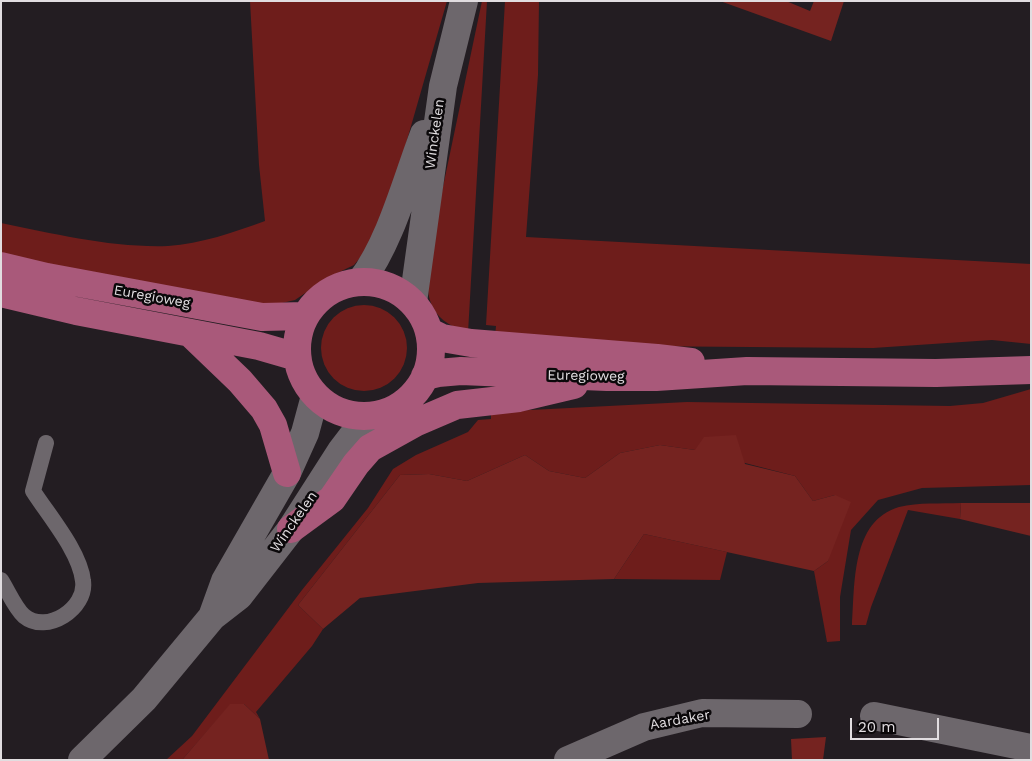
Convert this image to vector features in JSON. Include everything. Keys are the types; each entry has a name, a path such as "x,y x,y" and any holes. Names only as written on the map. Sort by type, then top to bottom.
{"main road":[{"name":"Euregioweg","path":"1,266 47,277 262,317 305,316"},
{"path":"361,281 382,283 398,290 413,302 424,317 430,332 431,360 416,392 402,405 384,413 367,417 347,414 330,407 315,396 303,378 297,357 298,336 305,316 315,302 329,290 344,284 361,281"},
{"name":"Euregioweg","path":"1,293 259,346 297,357"},
{"name":"Euregioweg","path":"430,332 442,338 464,343 656,358 747,370"},
{"path":"190,333 240,381 264,409 272,425 287,473"},
{"name":"Euregioweg","path":"425,376 438,372 461,371 606,377 656,377 747,370 936,373 1031,370"},
{"path":"292,530 332,499 356,464 370,448 414,424 457,404 519,398 606,377"}],"street":[{"name":"Winckelen","path":"361,281 369,270 384,240 442,86 464,1"},
{"name":"Winckelen","path":"413,302 442,86"},
{"name":"Winckelen","path":"212,618 225,581 287,473 305,433 315,396"},
{"name":"Winckelen","path":"82,760 144,699 212,618 239,596 292,530 341,451 367,417"},
{"name":"Aardaker","path":"568,760 644,727 702,713 798,714"},
{"path":"874,716 1031,748"}],"lane":[{"path":"1,580 24,616 33,620 44,621 64,616 73,611 81,597 84,582 77,558 33,491 46,443"}],"shaded area":[{"path":"250,1 447,1 405,147 374,241 354,265 329,277 295,300 269,306 1,257 1,223 105,243 168,246 205,240 265,221 259,165"},
{"path":"482,1 487,1 468,333 454,327 436,313 429,295 428,258"},
{"path":"505,1 539,1 538,75 526,237 1031,264 1031,344 992,340 873,348 626,346 495,336 496,326 486,325"},
{"path":"720,1 786,1 810,11 814,1 844,1 831,41"},
{"path":"356,305 372,305 381,308 395,317 404,331 407,348 404,365 395,379 381,388 372,391 356,391 340,384 328,372 321,356 321,340 328,324 340,312"},
{"path":"1031,389 1031,485 922,488 878,500 851,530 840,597 840,641 827,642 814,571 828,561 835,495 813,501 795,476 695,450 660,445 620,453 585,478 549,471 525,455 467,481 429,474 400,475 298,605 323,629 312,646 256,712 260,719 244,704 230,705 182,760 166,760 192,736 302,590 368,508 393,469 416,455 468,432 478,420 491,419 491,412 687,402 950,406 983,403"},
{"path":"736,435 745,464 795,476 813,501 835,495 851,502 828,561 814,571 644,534 614,579 478,583 360,598 323,629 298,605 400,475 429,474 467,481 525,455 549,471 585,478 620,453 660,445 695,450 704,437"},
{"path":"961,503 960,519 908,510 866,625 852,625 859,556 864,540 872,526 883,514 899,507 922,504"},
{"path":"961,503 1031,503 1031,536 960,519"},
{"path":"644,534 727,552 720,580 614,579"},
{"path":"230,704 244,704 260,719 269,760 182,760"},
{"path":"826,737 823,760 792,760 791,739"}]}
